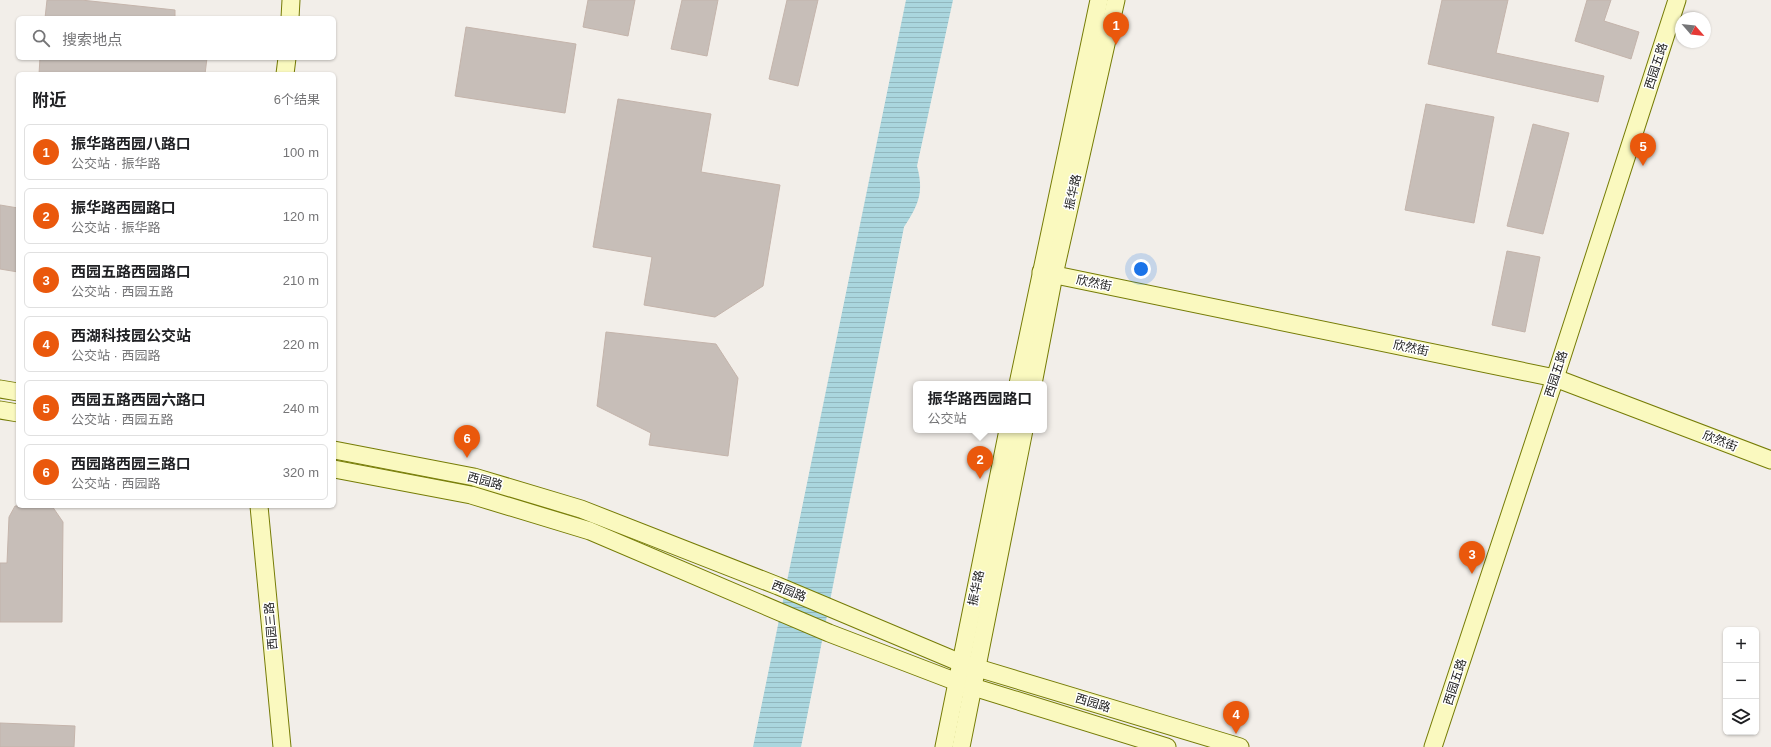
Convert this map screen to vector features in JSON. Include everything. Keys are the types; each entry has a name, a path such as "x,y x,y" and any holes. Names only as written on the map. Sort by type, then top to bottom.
{"main road":[{"path":"290,16 291,0"},
{"name":"振华路","path":"1033,381 1048,274 1099,0"},
{"name":"振华路","path":"1019,381 1048,274 1116,0"},
{"name":"西园五路","path":"1433,747 1555,378 1677,0"},
{"path":"285,72 287,60"},
{"name":"欣然街","path":"1048,274 1555,378 1771,460"},
{"path":"0,389 16,392"},
{"path":"0,410 16,413"},
{"name":"振华路","path":"969,666 1008,433"},
{"name":"振华路","path":"944,747 965,685 1023,433"},
{"name":"西园路","path":"336,450 474,477 581,509 778,586 969,666 1240,747"},
{"name":"西园路","path":"336,469 470,494 590,531 774,610 965,685 1167,747"},
{"name":"西园三路","path":"260,508 282,747"},
{"name":"振华路","path":"961,747 965,685"}],"water":[{"path":"906,0 953,0 917,166 920,183 919,198 904,227 801,747 753,747"}],"building":[{"path":"47,0 81,0 175,10 175,16 45,16"},
{"path":"588,0 635,0 628,36 583,27"},
{"path":"682,0 718,0 707,56 671,49"},
{"path":"787,0 818,0 798,86 769,79"},
{"path":"1442,0 1508,0 1496,53 1604,76 1598,102 1428,64"},
{"path":"1587,0 1611,0 1604,21 1639,32 1631,59 1575,41"},
{"path":"466,27 576,44 565,113 455,96"},
{"path":"40,60 207,60 205,72 39,72"},
{"path":"618,99 711,114 701,172 780,185 763,286 715,317 644,305 652,257 593,247"},
{"path":"1426,104 1494,117 1474,223 1405,210"},
{"path":"1533,124 1569,133 1543,234 1507,226"},
{"path":"0,205 16,208 16,272 0,269"},
{"path":"1507,251 1540,257 1525,332 1492,325"},
{"path":"606,332 716,344 738,378 728,456 649,445 651,433 597,406"},
{"path":"15,506 16,508 53,508 63,522 62,622 0,622 0,563 7,563 9,517"},
{"path":"0,723 75,726 74,747 0,747"}],"place":[{"name":"振华路西园八路口","path":"1116,45"},
{"name":"西园五路西园六路口","path":"1643,166"},
{"name":"西园路西园三路口","path":"467,458"},
{"name":"振华路西园路口","path":"980,479"},
{"name":"西园五路西园路口","path":"1472,574"},
{"name":"西湖科技园公交站","path":"1236,734"}]}
